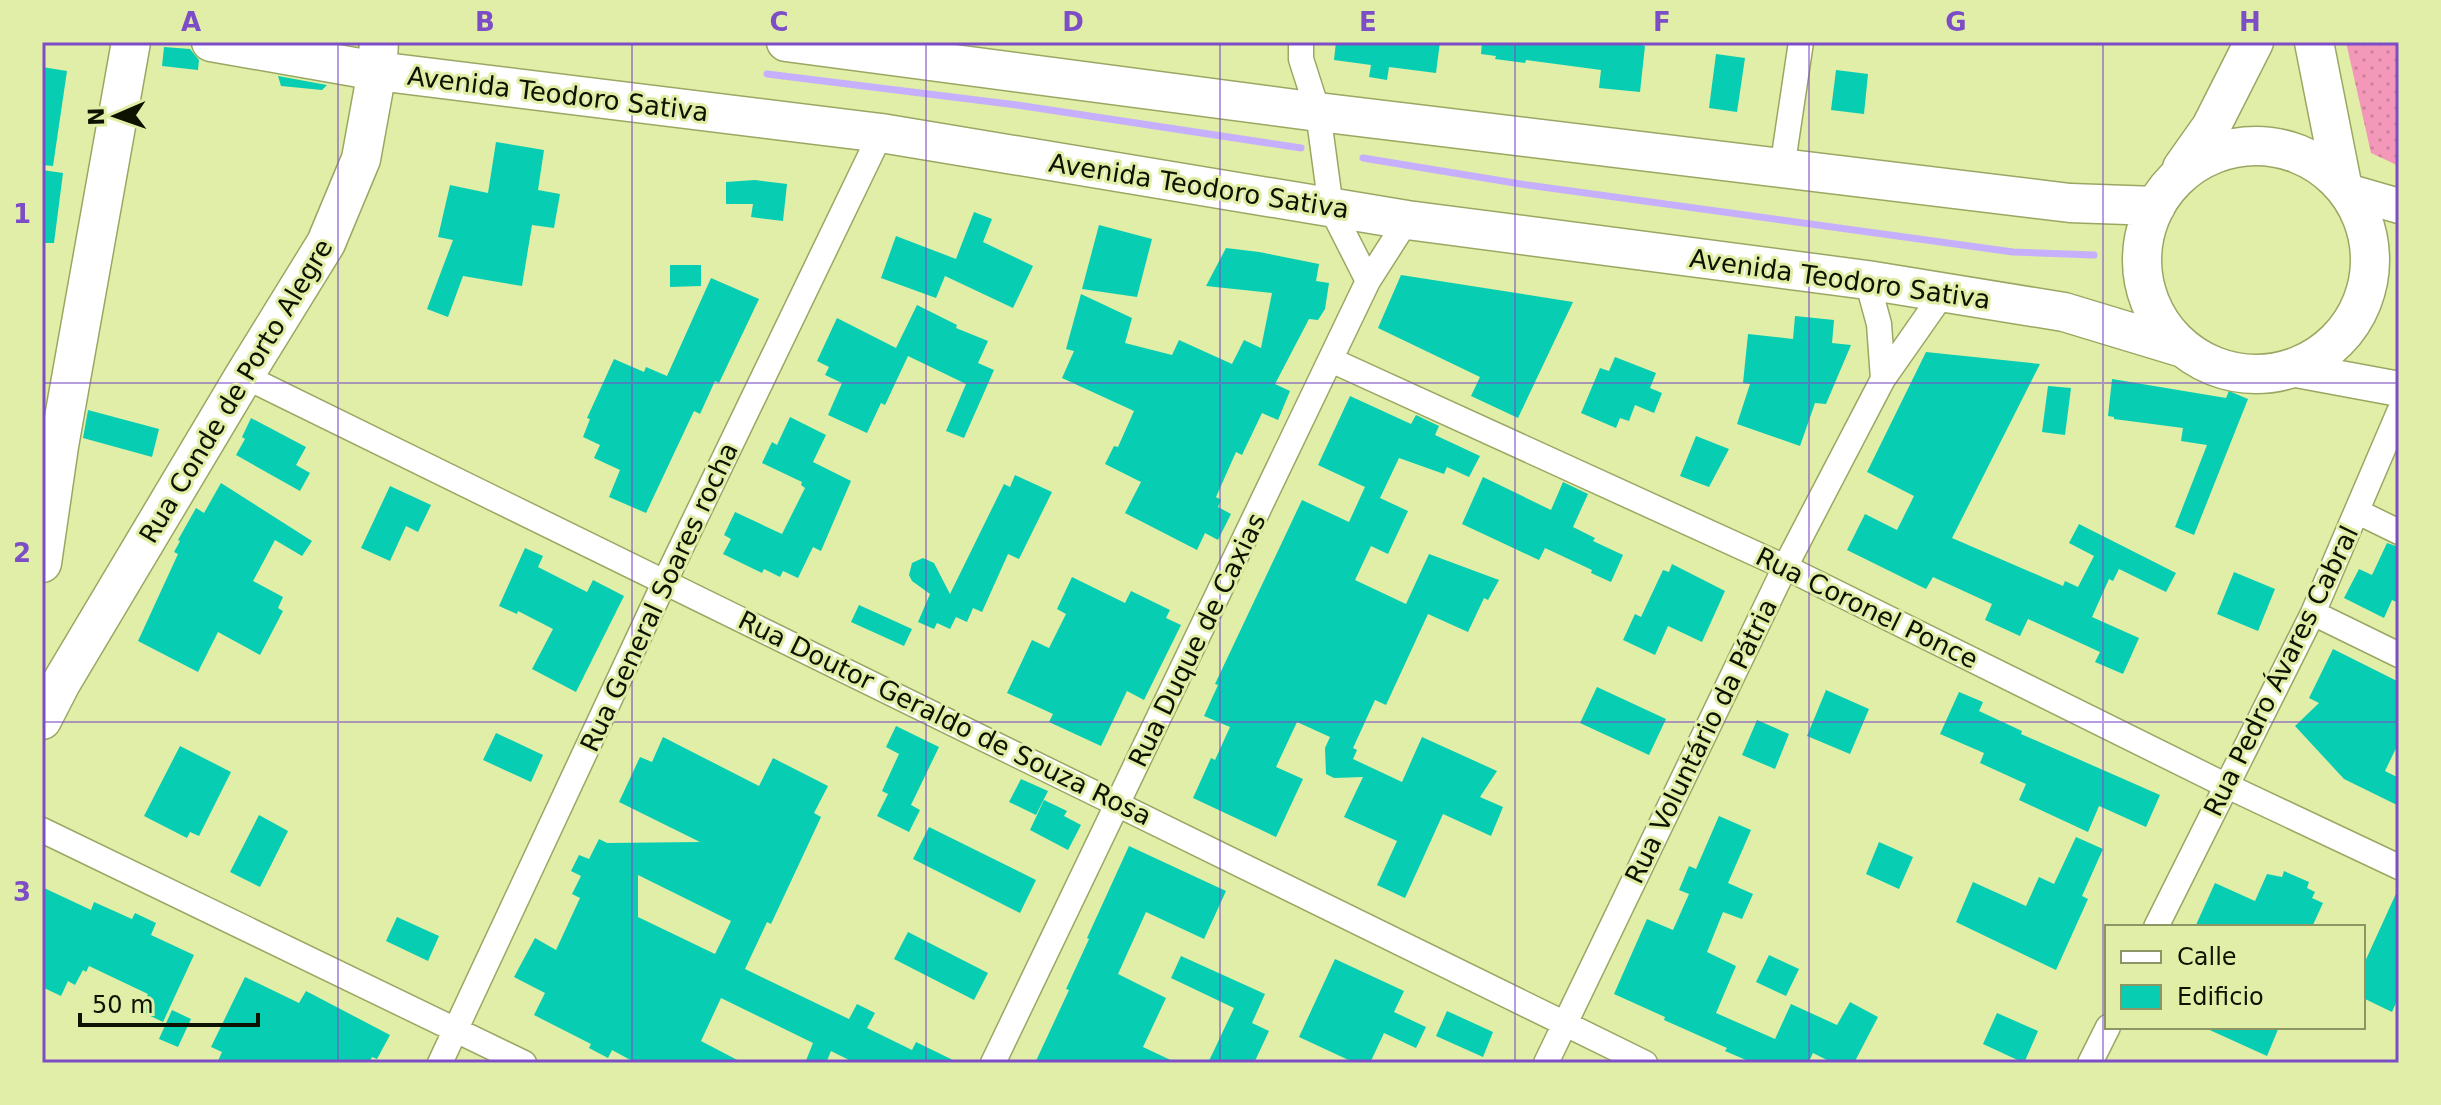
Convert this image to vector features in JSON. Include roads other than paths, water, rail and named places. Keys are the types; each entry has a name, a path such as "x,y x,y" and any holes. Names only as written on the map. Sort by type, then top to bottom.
{"main road":[{"path":"42,563 59,446 131,42"},
{"name":"Avenida Teodoro Sativa","path":"211,42 378,56 881,133 1407,220 1867,280 2064,312 2183,348"},
{"path":"792,42 1318,112 2070,203 2164,194 2196,162 2225,150 2257,145 2288,150 2317,163 2344,188 2362,218 2369,249 2368,280 2359,309 2342,335 2319,356 2291,369 2263,374 2234,373 2207,364 2183,348 2162,326 2148,298 2142,267 2145,237 2164,194 2211,127 2254,42"},
{"path":"2314,42 2344,188"},
{"name":"Rua Conde de Porto Alegre","path":"42,720 331,232 361,159 378,56"}],"street":[{"path":"1301,42 1301,59 1318,112 1331,208 1368,281"},
{"path":"1782,169 1801,42"},
{"name":"Rua General Soares rocha","path":"440,1063 665,581 881,133"},
{"path":"2344,188 2399,206"},
{"name":"Rua Duque de Caxias","path":"993,1063 1368,281 1407,220"},
{"path":"1867,280 1879,324 1883,379"},
{"name":"Rua Voluntário da Pátria","path":"1546,1063 1785,567 1883,379 1944,292"},
{"name":"Rua Coronel Ponce","path":"1331,360 1785,567 2225,785 2399,867"},
{"path":"2291,369 2399,389"},
{"name":"Rua Doutor Geraldo de Souza Rosa","path":"244,376 1645,1063"},
{"name":"Rua Pedro Ávares Cabral","path":"2157,925 2313,613 2399,412"},
{"path":"2358,512 2399,532"},
{"path":"2313,613 2399,655"},
{"path":"42,830 524,1063"},
{"path":"2090,1063 2107,1029"}],"waterway":[{"path":"767,74 1017,105 1301,148"},
{"path":"1363,158 1521,184 2013,252 2094,255"}]}
